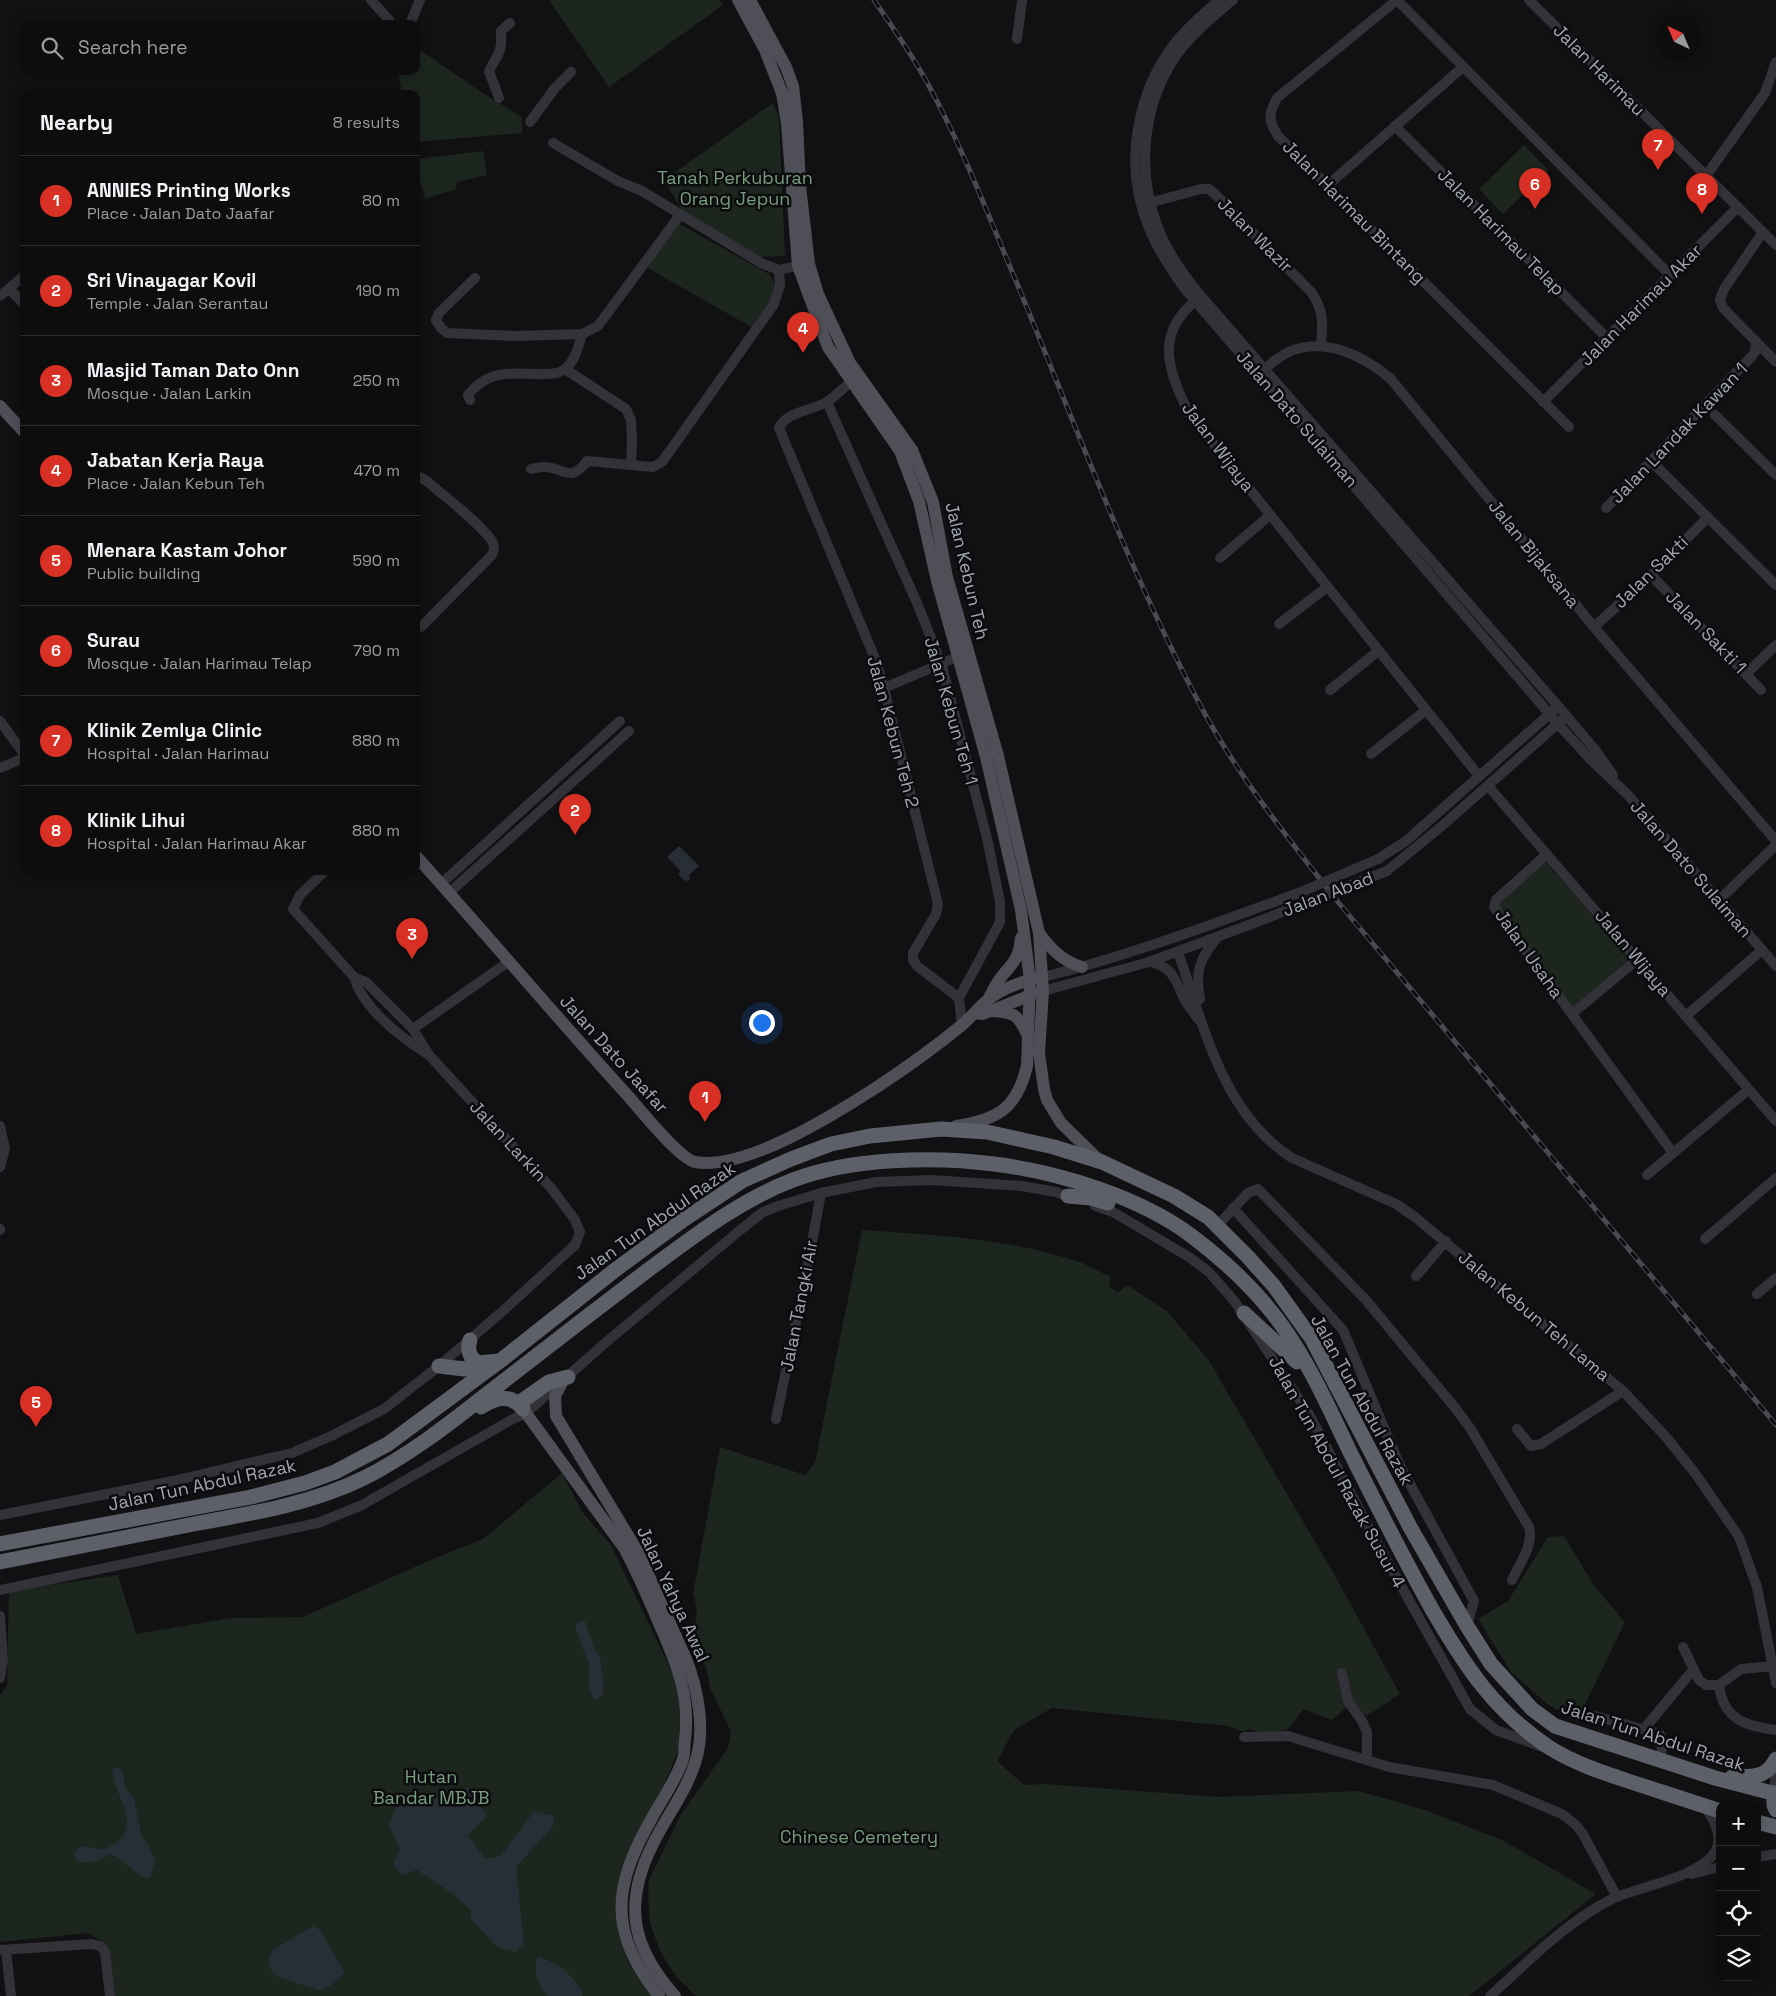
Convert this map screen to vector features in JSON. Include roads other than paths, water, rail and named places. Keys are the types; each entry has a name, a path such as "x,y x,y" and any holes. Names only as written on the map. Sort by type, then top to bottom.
{"highway":[{"name":"Jalan Tun Abdul Razak","path":"0,1544 251,1497 335,1472 388,1444 500,1361 615,1270 683,1220 742,1181 791,1158 831,1144 870,1136 941,1129 1003,1135 1054,1147 1102,1162 1174,1196 1208,1217 1274,1286 1312,1339 1410,1527 1467,1626 1491,1664 1506,1682 1545,1720 1564,1730 1660,1761 1775,1794"},
{"name":"Jalan Tun Abdul Razak","path":"0,1562 256,1512 336,1490 374,1472 448,1424 582,1319 710,1225 762,1194 797,1178 817,1172 874,1163 947,1160 1027,1168 1082,1184 1126,1200 1174,1223 1220,1257 1251,1289 1282,1326 1318,1385 1398,1551 1461,1660 1502,1708 1520,1725 1553,1750 1585,1766 1716,1810"},
{"path":"1068,1196 1091,1198 1174,1223"},
{"path":"1244,1313 1289,1354 1318,1385"},
{"path":"470,1340 469,1352 478,1363"},
{"path":"439,1366 464,1368 478,1363 500,1361"},
{"path":"448,1424 492,1400 510,1398 523,1409 549,1382 566,1379"},
{"path":"1715,1778 1760,1776 1768,1771 1776,1759"},
{"path":"1775,1794 1774,1805 1776,1810"},
{"path":"1761,1823 1776,1827"}],"main road":[{"name":"Jalan Kebun Teh","path":"738,0 765,50 782,93 803,265 828,347 900,451 919,501 937,581 998,756 1039,933 1044,991 1039,1053 1041,1076 1047,1100 1061,1123 1102,1162"},
{"name":"Jalan Kebun Teh","path":"750,0 786,66 792,86 798,122 803,265 850,363 912,450 933,502 963,654 1022,921 1030,980 1025,1074 1013,1102 1002,1112 971,1124 941,1129"},
{"path":"0,406 20,428"},
{"name":"Jalan Dato Jaafar","path":"420,861 675,1148 689,1160 696,1162 717,1162 741,1158 788,1138 889,1079 976,1013 983,1014 988,1006 1010,986 1043,977"},
{"path":"1022,921 1020,951 1016,960 1001,977 988,1006 1016,1015 1022,1021 1028,1036"},
{"path":"1039,933 1063,959 1082,967"},
{"name":"Jalan Dato Jaafar","path":"988,1006 1044,991"},
{"name":"Jalan Yahya Awal","path":"566,1379 555,1396 556,1416 638,1552 691,1669 698,1706 700,1738 696,1762 679,1798 653,1844 637,1882 635,1899 634,1912 640,1941 660,1979 675,1996"},
{"name":"Jalan Yahya Awal","path":"523,1409 624,1548 635,1567 683,1684 686,1730 683,1758 665,1795 639,1840 624,1878 620,1900 627,1941 643,1975 660,1996"}],"street":[{"path":"371,0 389,20"},
{"path":"412,20 420,0"},
{"path":"1017,39 1022,0"},
{"name":"Jalan Dato Sulaiman","path":"1219,0 1177,40 1155,74 1146,96 1136,150 1136,172 1145,204 1168,249 1198,298 1558,706 1597,752 1627,794 1776,966"},
{"name":"Jalan Dato Sulaiman","path":"1145,204 1147,126 1160,84 1178,53 1193,36 1233,0"},
{"path":"1397,0 1670,275"},
{"name":"Jalan Harimau Bintang","path":"1397,0 1277,98 1271,109 1270,122 1278,136 1569,427"},
{"name":"Jalan Harimau","path":"1529,0 1775,242"},
{"path":"499,98 489,71 500,54 501,31 510,23"},
{"path":"1706,176 1765,93 1776,62"},
{"path":"1328,185 1464,67"},
{"path":"530,122 555,88 571,72"},
{"name":"Jalan Harimau Telap","path":"1395,126 1607,338"},
{"path":"553,143 618,181 642,191 761,262 779,270 803,265"},
{"name":"Jalan Wazir","path":"1145,204 1201,189 1214,193 1312,294 1319,304 1322,316 1321,345"},
{"name":"Jalan Harimau Akar","path":"1544,402 1738,207"},
{"path":"475,278 439,313 436,320 447,333 514,336 582,334 598,326 680,215"},
{"path":"1763,232 1724,290 1720,300 1723,308 1773,359"},
{"path":"531,469 545,467 569,474 580,470 587,461 653,467 662,462 774,304 780,285 779,270"},
{"path":"0,296 20,279"},
{"path":"9,289 20,300"},
{"name":"Jalan Wijaya","path":"1198,298 1181,316 1170,335 1169,356 1176,388 1188,412 1479,776"},
{"path":"470,400 468,395 475,386 487,377 554,373 565,370 576,355 582,334"},
{"name":"Jalan Landak Kawan 1","path":"1606,508 1751,357 1755,352 1756,341"},
{"name":"Jalan Bijaksana","path":"1262,372 1280,357 1292,351 1321,345 1355,356 1390,378 1594,627 1776,841"},
{"name":"Jalan Landak Kawan 1","path":"1751,357 1773,359"},
{"path":"565,370 626,409 631,420 631,464"},
{"name":"Jalan Dato Sulaiman","path":"1262,372 1558,724 1589,758 1627,794"},
{"path":"826,402 851,382"},
{"name":"Jalan Kebun Teh 2","path":"826,402 797,414 780,425 780,430 872,652 884,688 938,904 936,914 913,954 912,960 917,966 959,998"},
{"name":"Jalan Kebun Teh 1","path":"826,402 917,603 941,663 987,838 1000,902 1000,922 959,998"},
{"path":"1716,415 1776,476"},
{"path":"1651,461 1776,585"},
{"path":"420,478 428,482 478,526 492,542 494,548 492,555 420,626"},
{"path":"1220,558 1270,515"},
{"name":"Jalan Sakti","path":"1594,627 1651,575 1708,517"},
{"name":"Jalan Sakti 1","path":"1651,575 1761,690"},
{"path":"1280,624 1327,587"},
{"path":"1746,674 1776,645"},
{"path":"1330,690 1378,651"},
{"path":"884,688 963,654"},
{"path":"1043,977 1082,967 1208,926 1301,892 1378,859 1406,841 1558,706"},
{"path":"1372,754 1426,710"},
{"name":"Jalan Abad","path":"1044,991 1178,952 1387,871 1567,717"},
{"path":"445,889 620,721"},
{"path":"0,722 20,749"},
{"path":"445,889 629,731"},
{"path":"0,768 20,760"},
{"name":"Jalan Wijaya","path":"1488,786 1776,1121"},
{"path":"1719,900 1776,845"},
{"name":"Jalan Usaha","path":"1547,854 1496,900 1494,907 1673,1153"},
{"name":"Jalan Larkin","path":"321,875 300,895 293,910 354,977 366,982 413,1029 429,1055 552,1190 576,1220 580,1232 575,1245 470,1340"},
{"path":"1178,952 1180,948 1201,935 1208,926"},
{"name":"Jalan Kebun Teh Lama","path":"1204,1025 1197,982 1198,968 1206,950 1216,938"},
{"path":"1686,1016 1762,950"},
{"name":"Jalan Kebun Teh Lama","path":"1178,952 1219,1066 1237,1102 1249,1120 1277,1148 1314,1168 1396,1204 1446,1241 1623,1391 1695,1473 1739,1537 1756,1587 1774,1666 1776,1683"},
{"name":"Jalan Usaha","path":"1572,1014 1638,959"},
{"path":"379,1015 413,1029 508,962"},
{"path":"1149,962 1162,965 1173,974 1187,1004 1204,1025"},
{"name":"Jalan Larkin","path":"354,977 357,989 379,1015 400,1036 429,1055"},
{"path":"959,998 962,1025"},
{"path":"1647,1175 1748,1090"},
{"path":"0,1126 5,1149 0,1167"},
{"path":"1705,1239 1776,1178"},
{"name":"Jalan Tun Abdul Razak Susur 4","path":"566,1379 624,1327 753,1219 778,1206 821,1193 876,1182 932,1180 1022,1186 1056,1192 1113,1212 1189,1257 1209,1272 1244,1313 1308,1414 1371,1533 1470,1709 1496,1730 1524,1742 1553,1750"},
{"path":"1217,1226 1251,1190 1258,1189 1366,1300 1470,1428 1529,1527 1531,1534 1530,1544 1512,1580"},
{"name":"Jalan Tangki Air","path":"776,1419 821,1193"},
{"path":"1233,1208 1343,1330 1400,1466 1474,1601 1467,1626"},
{"path":"1416,1276 1446,1241"},
{"path":"1757,1294 1776,1278"},
{"path":"0,1515 173,1481 292,1453 344,1430 384,1409 470,1340"},
{"path":"1517,1429 1531,1446 1541,1444 1623,1391"},
{"path":"0,1590 318,1523 362,1505 511,1420 523,1409"},
{"path":"0,1616 3,1659 0,1673"},
{"path":"1683,1647 1699,1680 1706,1685 1719,1685 1741,1669 1774,1666"},
{"path":"1644,1729 1693,1670"},
{"path":"1342,1673 1348,1701 1367,1732 1367,1760"},
{"path":"1719,1685 1721,1700 1727,1710 1740,1721 1763,1729 1776,1730"},
{"path":"1595,1716 1660,1734 1662,1737 1660,1761"},
{"path":"1244,1737 1288,1736 1335,1752 1389,1767 1493,1785 1562,1814 1576,1825 1583,1834 1617,1897"},
{"path":"1775,1794 1776,1771"},
{"path":"1490,1996 1555,1938 1584,1916 1617,1897 1678,1876 1707,1861 1715,1851 1719,1842 1719,1835 1713,1818 1704,1806"},
{"path":"1761,1856 1776,1854"},
{"path":"1678,1876 1716,1867"},
{"path":"11,1996 3,1950 92,1944 102,1947 105,1952 110,1996"}],"railway":[{"path":"874,0 903,42 929,86 952,131 1146,595 1198,701 1229,754 1300,854 1338,902 1776,1425"}],"place":[{"name":"Klinik Zemlya Clinic","path":"1658,170"},
{"name":"Surau","path":"1535,209"},
{"name":"Klinik Lihui","path":"1702,214"},
{"name":"Jabatan Kerja Raya","path":"803,353"},
{"name":"Sri Vinayagar Kovil","path":"575,835"},
{"name":"Masjid Taman Dato Onn","path":"412,959"},
{"name":"ANNIES Printing Works","path":"705,1122"},
{"name":"Menara Kastam Johor","path":"36,1427"}],"park label":[{"name":"Tanah Perkuburan Orang Jepun","path":"735,188"},
{"name":"Hutan Bandar MBJB","path":"431,1787"},
{"name":"Chinese Cemetery","path":"859,1837"}]}
